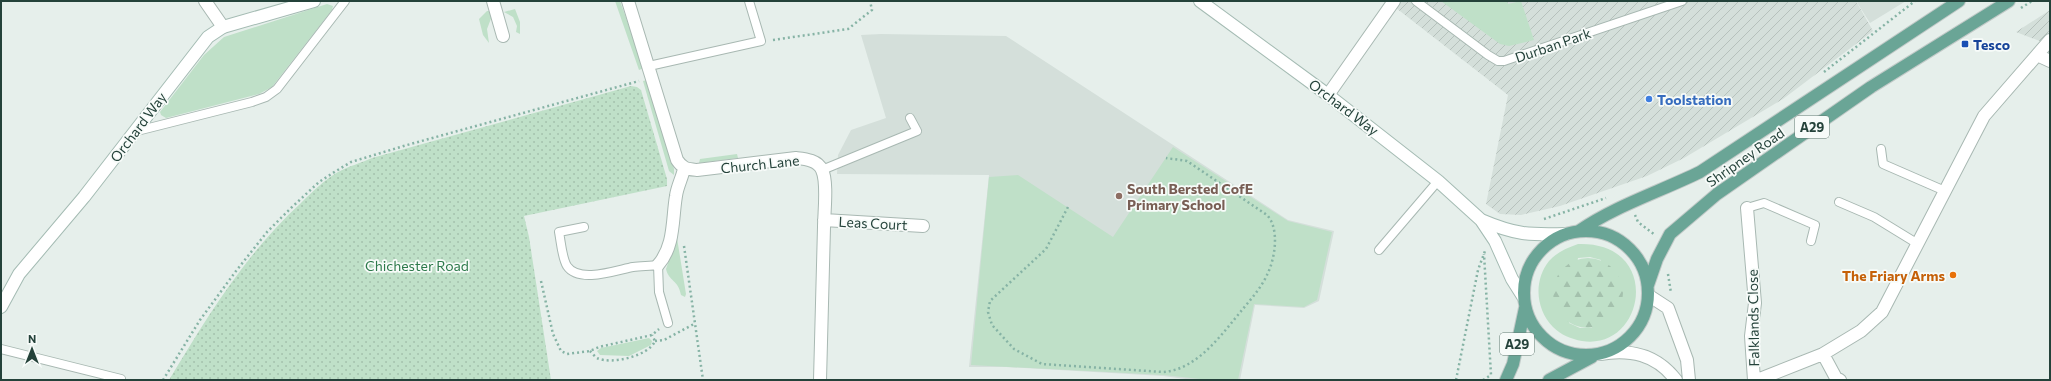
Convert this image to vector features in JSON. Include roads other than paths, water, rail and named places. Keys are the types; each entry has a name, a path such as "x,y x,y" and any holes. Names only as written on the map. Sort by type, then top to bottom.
{"main road":[{"name":"Shripney Road","path":"1579,231 1598,218 1667,189 1700,172 1958,1"},
{"name":"Shripney Road","path":"1550,380 1597,355 1619,346 1634,333 1644,315 1648,290 1665,242 1682,223 1730,185 1870,86 2009,1"},
{"name":"Shripney Road","path":"1506,380 1513,364 1524,303 1525,278 1531,264 1540,251 1552,241 1566,234 1579,231 1595,232 1610,236 1624,244 1636,256 1644,270 1648,290"},
{"name":"Shripney Road","path":"1524,303 1532,325 1543,339 1553,346 1576,355 1597,355"}],"street":[{"path":"205,1 223,27"},
{"name":"Orchard Way","path":"1,307 19,274 84,198 208,37 223,27 314,1"},
{"path":"493,1 503,36"},
{"path":"628,1 651,70 678,160 684,169 676,194 672,232 668,250 658,265"},
{"name":"Orchard Way","path":"1200,1 1328,95 1438,180 1481,220"},
{"path":"1328,95 1394,1"},
{"path":"1755,380 1823,354 1862,331 1882,312 1984,116 2050,40"},
{"path":"2038,55 2050,61"},
{"name":"Church Lane","path":"684,169 697,170 796,158 807,159 817,163 822,170"},
{"path":"820,380 825,182 822,170"},
{"name":"Falklands Close","path":"1747,208 1755,303 1751,336 1755,380"},
{"name":"Leas Court","path":"824,220 923,226"},
{"path":"1481,220 1507,231 1522,235 1566,234"},
{"path":"1481,220 1495,241 1524,303"},
{"path":"1648,290 1668,308 1687,360 1689,380"},
{"path":"1597,355 1618,351 1636,353 1667,369 1676,380"},
{"path":"1823,354 1836,378 1840,380"}],"lane":[{"path":"136,131 252,102 266,97 277,89 345,1"},
{"path":"651,70 761,41 750,1"},
{"name":"Durban Park","path":"1416,1 1488,55 1498,61 1504,61 1682,1"},
{"path":"822,170 917,131 910,118"},
{"path":"1881,149 1883,164 1945,191"},
{"path":"1379,250 1438,180"},
{"path":"1840,202 1874,217 1918,244"},
{"path":"1747,208 1764,203 1815,225 1811,241"},
{"path":"584,227 559,232 566,264 570,269 578,273 594,275 632,267 658,265 660,292 668,323"},
{"path":"1,349 121,379"}],"place":[{"name":"Tesco","path":"1965,44"},
{"name":"Toolstation","path":"1649,99"},
{"name":"South Bersted CofE Primary School","path":"1119,196"},
{"name":"The Friary Arms","path":"1953,275"}],"park label":[{"name":"Chichester Road","path":"417,265"}]}
